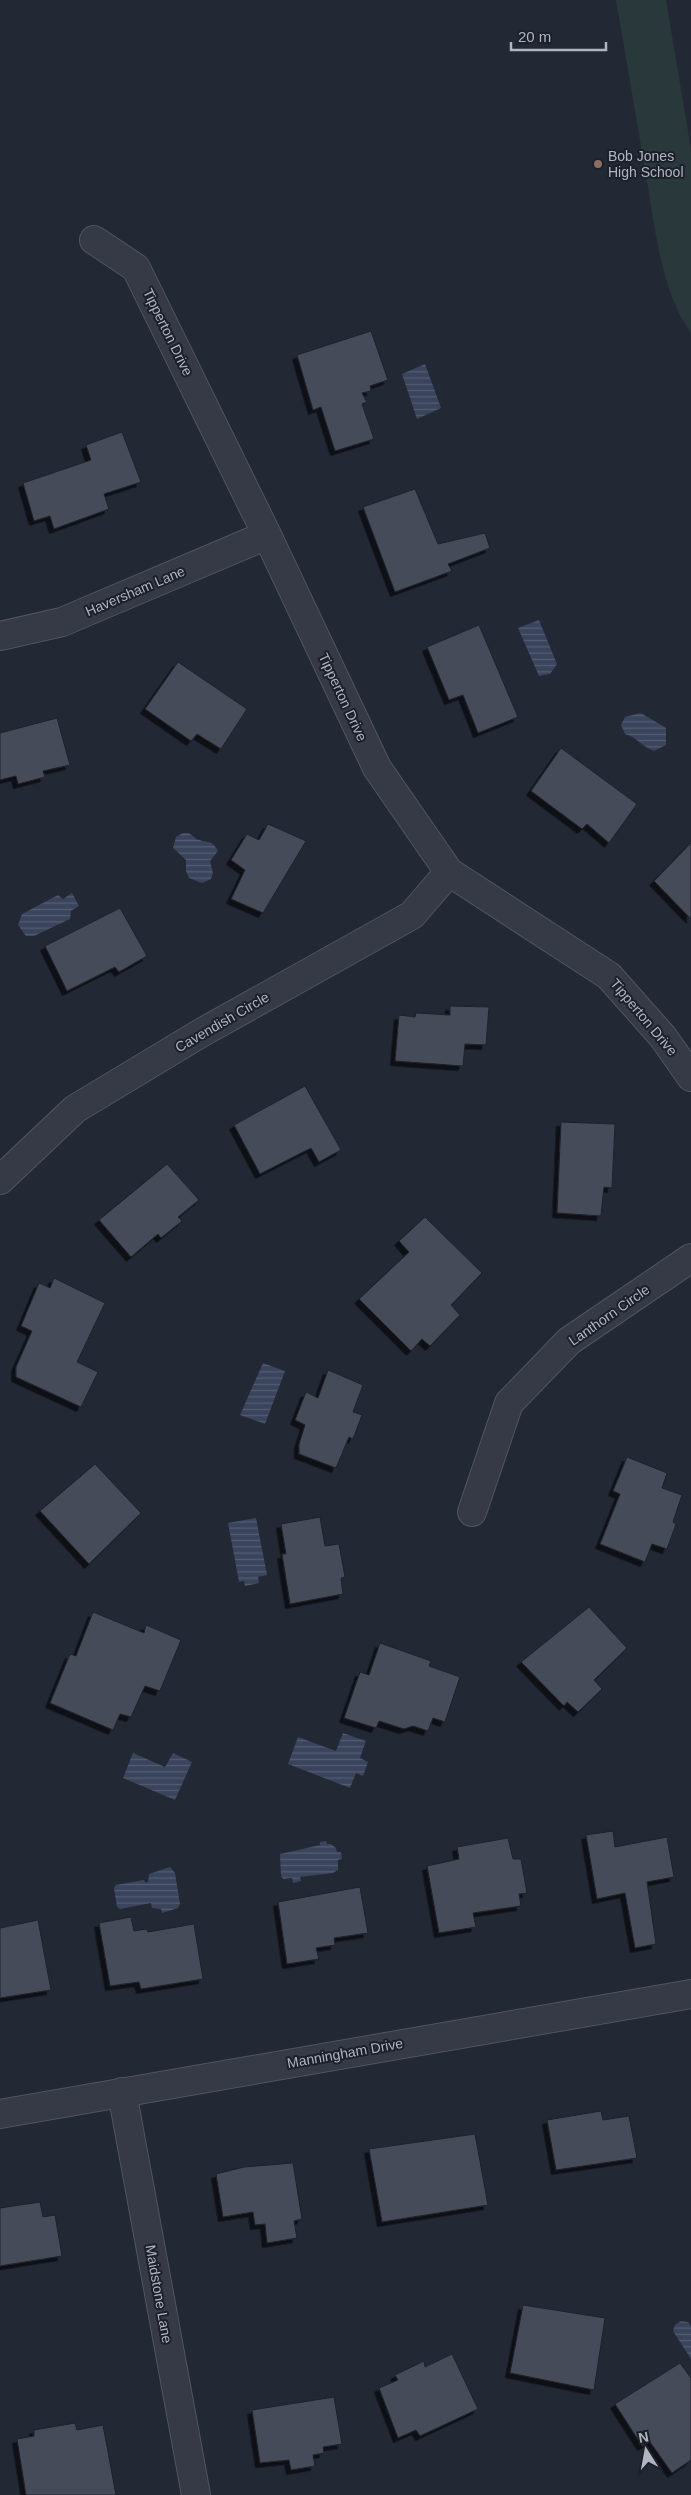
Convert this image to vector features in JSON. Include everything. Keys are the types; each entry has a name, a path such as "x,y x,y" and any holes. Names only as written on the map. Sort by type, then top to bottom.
{"street":[{"name":"Tipperton Drive","path":"94,240 136,268 267,535 377,768 449,872 609,976 663,1037 691,1077"},
{"name":"Haversham Lane","path":"0,636 62,622 267,535"},
{"name":"Cavendish Circle","path":"0,1180 75,1109 201,1033 412,915 449,872"},
{"name":"Lanthorn Circle","path":"472,1512 509,1403 569,1341 691,1258"},
{"name":"Manningham Drive","path":"0,2114 691,1994"},
{"name":"Maidstone Lane","path":"122,2092 196,2495"}],"shaded area":[{"path":"616,0 666,0 691,149 691,333 680,316 672,297 655,232"}],"water":[{"path":"425,364 441,408 417,419 402,374"},
{"path":"539,620 557,664 550,674 539,676 518,628"},
{"path":"641,713 666,728 666,745 654,751 625,734 621,725 625,717"},
{"path":"183,833 191,834 198,839 210,842 216,847 218,851 210,861 213,873 211,879 202,883 189,878 186,871 186,860 173,848 176,837"},
{"path":"72,893 79,906 71,911 70,919 34,936 26,936 18,925 22,914 58,895 63,899"},
{"path":"263,1363 285,1371 265,1424 240,1415"},
{"path":"256,1518 267,1575 258,1577 259,1583 245,1586 244,1581 239,1582 228,1523"},
{"path":"343,1733 366,1741 360,1758 368,1762 363,1776 356,1773 350,1788 288,1764 298,1737 336,1751"},
{"path":"133,1753 165,1767 173,1753 192,1762 175,1800 123,1778"},
{"path":"326,1841 327,1844 331,1844 336,1848 337,1852 341,1852 342,1859 338,1860 338,1870 333,1873 300,1877 301,1881 293,1883 292,1878 283,1879 281,1876 280,1854 320,1845 320,1842"},
{"path":"170,1867 175,1873 180,1904 178,1908 162,1913 161,1909 152,1908 151,1903 120,1909 117,1907 114,1888 116,1885 144,1880 146,1883 148,1882 149,1874"},
{"path":"681,2321 688,2322 691,2326 691,2359 673,2331 675,2325"}],"building":[{"path":"371,331 388,380 370,386 371,391 362,393 367,402 362,404 374,439 335,451 321,407 313,410 297,355"},
{"path":"122,432 141,482 104,494 109,509 54,529 50,516 34,521 23,483 91,460 86,445"},
{"path":"415,489 438,544 485,533 490,548 448,564 452,571 395,592 363,507"},
{"path":"479,625 518,717 478,733 463,695 449,700 427,647"},
{"path":"178,662 247,709 221,749 197,734 191,741 145,709"},
{"path":"57,718 70,765 43,771 45,777 18,784 16,776 0,780 0,733"},
{"path":"561,748 637,804 609,843 587,824 582,829 531,791"},
{"path":"268,824 306,841 263,913 231,899 245,870 231,860 247,834 259,840"},
{"path":"691,843 691,919 654,881"},
{"path":"120,908 147,956 119,972 115,967 67,991 45,946"},
{"path":"450,1006 489,1007 486,1045 465,1044 463,1066 395,1061 399,1015 415,1017 416,1013 450,1015"},
{"path":"305,1086 341,1150 319,1162 311,1148 260,1174 234,1125"},
{"path":"561,1122 615,1124 612,1188 604,1187 601,1216 557,1213"},
{"path":"167,1164 199,1200 178,1217 182,1221 161,1238 158,1234 131,1257 99,1220"},
{"path":"425,1217 482,1273 451,1305 460,1315 430,1346 422,1339 411,1351 359,1299 409,1252 399,1241"},
{"path":"54,1278 105,1303 77,1362 98,1372 81,1407 16,1377 16,1367 32,1331 21,1326 39,1283 50,1288"},
{"path":"328,1370 363,1385 353,1412 362,1415 353,1439 349,1437 336,1468 299,1454 299,1444 305,1425 295,1420 306,1392 318,1398"},
{"path":"627,1457 667,1473 662,1488 682,1495 673,1522 676,1524 667,1549 652,1544 645,1562 600,1544 620,1494 613,1491"},
{"path":"95,1464 141,1513 89,1564 40,1511"},
{"path":"320,1517 325,1546 339,1544 345,1577 341,1578 343,1594 290,1604 282,1554 286,1554 281,1524"},
{"path":"589,1607 627,1648 594,1680 602,1689 578,1712 567,1702 564,1706 521,1662"},
{"path":"93,1612 144,1633 146,1625 181,1640 160,1691 145,1686 131,1717 120,1714 113,1730 50,1703 70,1654 76,1656"},
{"path":"380,1643 431,1661 429,1666 460,1677 445,1722 433,1718 428,1731 413,1726 404,1729 379,1721 376,1728 344,1718 360,1672 369,1675"},
{"path":"613,1831 615,1847 667,1837 674,1877 647,1882 656,1944 635,1948 625,1893 597,1899 586,1835"},
{"path":"508,1838 513,1859 521,1859 527,1893 519,1894 521,1906 473,1913 476,1927 439,1933 427,1866 459,1859 457,1847"},
{"path":"360,1887 368,1933 334,1938 335,1945 316,1948 319,1959 287,1964 278,1902"},
{"path":"131,1917 134,1931 146,1929 148,1932 194,1924 203,1979 141,1989 139,1982 110,1986 99,1923"},
{"path":"38,1920 51,1990 0,1998 0,1928"},
{"path":"601,2111 603,2120 629,2116 637,2158 556,2170 547,2120"},
{"path":"475,2134 488,2205 382,2222 369,2149"},
{"path":"293,2163 302,2219 294,2221 297,2238 267,2243 265,2224 255,2225 253,2212 223,2217 216,2174 244,2167"},
{"path":"40,2202 43,2217 55,2215 62,2256 0,2266 0,2208"},
{"path":"523,2305 605,2318 594,2390 510,2373"},
{"path":"452,2354 478,2409 420,2436 416,2430 398,2438 379,2388 398,2380 395,2375 424,2361 425,2367"},
{"path":"680,2363 691,2378 691,2460 672,2473 650,2442 642,2446 615,2404"},
{"path":"334,2397 342,2444 323,2447 324,2453 313,2455 315,2466 291,2470 289,2460 260,2463 252,2410"},
{"path":"75,2423 77,2430 103,2425 116,2495 26,2495 17,2439 34,2436 34,2430"}],"place":[{"name":"Bob Jones High School","path":"598,164"}]}
